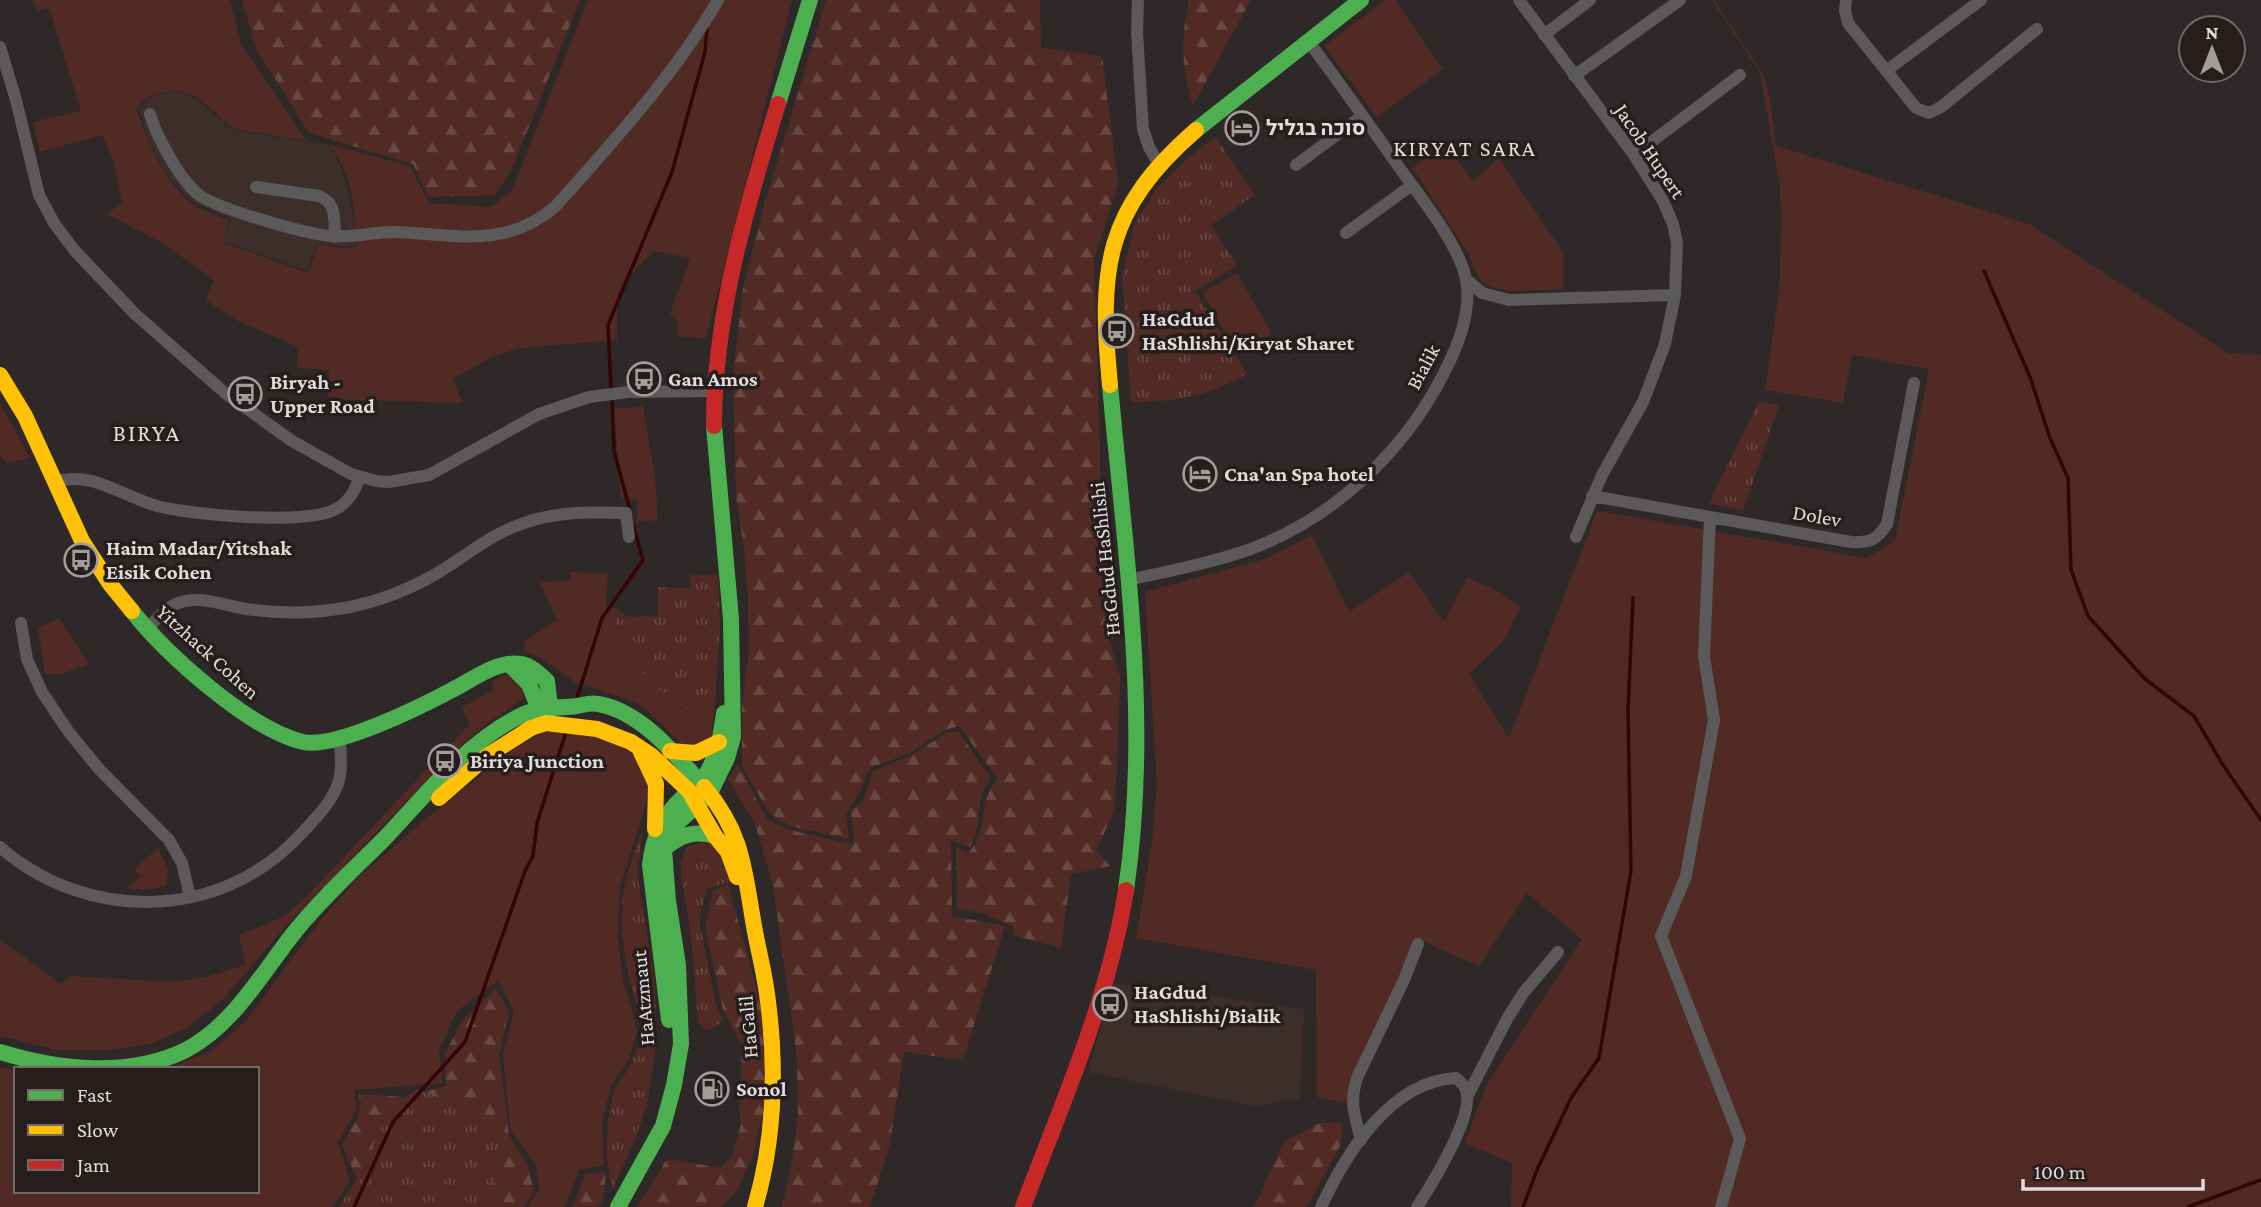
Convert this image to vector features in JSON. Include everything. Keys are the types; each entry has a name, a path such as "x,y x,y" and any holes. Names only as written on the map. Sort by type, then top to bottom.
{"street":[{"path":"150,114 156,133 192,188 200,196 217,205 313,234 335,237 393,232 457,238 503,233 542,218 556,206 654,93 705,24 718,0"},
{"path":"664,849 675,825 727,758 733,737 731,619 715,443 714,391 728,292 748,200 810,0"},
{"path":"1138,0 1137,32 1143,129 1159,165"},
{"name":"HaGdud HaShlishi","path":"1023,1207 1113,956 1130,847 1137,750 1137,677 1115,454 1107,338 1105,287 1109,254 1124,214 1170,152 1361,0"},
{"name":"Jacob Hupert","path":"1519,0 1634,155 1673,223 1678,270 1665,344 1643,402 1592,496 1576,537"},
{"path":"1544,35 1590,0"},
{"path":"1574,76 1680,0"},
{"path":"1846,0 1848,23 1916,108 1929,113 1941,107 2037,29"},
{"path":"1886,71 1981,0"},
{"name":"Bialik","path":"1128,580 1210,562 1262,544 1317,516 1366,477 1391,451 1435,390 1455,351 1464,322 1467,300 1466,279 1460,259 1412,185 1308,41"},
{"path":"0,47 14,91 39,195 54,223 75,251 141,320 225,393 292,441 359,477 389,482 429,475 539,414 589,397 628,392 714,391"},
{"path":"1634,155 1740,75"},
{"path":"1296,165 1362,116"},
{"path":"1346,233 1412,185"},
{"path":"256,187 328,199 334,211 335,237"},
{"path":"1466,279 1482,293 1509,300 1675,295"},
{"name":"Yitzhack Cohen","path":"0,374 25,416 75,530 95,563 148,628 218,694 267,729 304,742 316,743 340,737 419,708 490,670 508,664"},
{"name":"Dolev","path":"1592,496 1851,542 1869,542 1880,536 1887,524 1913,383"},
{"path":"54,482 84,478 130,497 182,511 260,517 312,515 332,511 350,497 358,485 359,477"},
{"path":"148,628 170,607 189,600 286,612 319,611 380,599 435,575 501,532 549,516 583,512 626,513 628,537"},
{"path":"1710,517 1704,656 1714,720 1686,876 1661,936 1740,1139 1721,1207"},
{"path":"22,623 27,659 42,692 68,731 99,769 173,845 182,863 190,897"},
{"path":"508,664 522,664 534,669 547,681 588,703 620,712 656,737 670,751 700,793"},
{"path":"508,664 524,674 543,707 546,723"},
{"path":"543,707 547,681"},
{"path":"700,793 716,754 725,707 732,691"},
{"path":"106,1067 158,1062 208,1035 235,1009 295,932 335,887 477,746 508,723 543,707 578,706 588,703"},
{"path":"383,840 512,739 546,723 597,729 637,746 700,793"},
{"path":"0,847 35,873 82,894 108,900 165,901 222,888 264,866 295,840 317,815 337,788 341,771 340,737"},
{"path":"670,751 682,755 702,753 719,742"},
{"path":"637,746 656,784 655,834"},
{"name":"HaAtzmaut","path":"617,1207 651,1122 667,1071 670,1025 650,865 655,834 670,809 700,793"},
{"name":"HaGalil","path":"700,793 715,836 728,852 754,926"},
{"name":"HaGalil","path":"700,793 739,843 749,885 767,993 774,1053 771,1121 762,1188 755,1207"},
{"path":"664,849 683,834 701,831 715,836"},
{"name":"HaAtzmaut","path":"617,1207 663,1126 681,1044 678,965 668,901 664,849"},
{"path":"1361,1140 1352,1095 1357,1078 1418,944"},
{"path":"1417,1207 1455,1139 1467,1110 1468,1095 1507,1019 1524,992 1558,951"},
{"path":"0,1052 38,1062 86,1067"},
{"path":"1321,1207 1339,1171 1361,1140 1398,1098 1441,1079 1456,1078 1464,1084 1468,1095"}],"shaded area":[{"path":"175,91 196,99 233,130 328,145 343,171 355,221 356,245 347,247 318,243 307,271 223,241 231,219 191,201 165,172 149,142 139,110 142,103 155,95"},
{"path":"1114,983 1304,1009 1300,1098 1256,1106 1088,1072"}],"green space":[{"path":"33,0 230,0 241,44 307,141 234,129 197,97 175,90 155,94 141,102 137,110 157,159 179,192 198,207 229,220 222,242 308,273 319,244 346,249 357,246 351,192 343,166 328,144 410,166 429,203 490,207 512,191 588,0 792,0 706,338 678,337 677,319 670,314 690,258 654,251 621,284 617,301 617,340 519,348 489,358 453,379 462,403 328,399 329,370 297,368 298,347 238,321 206,300 214,280 164,244 107,214 122,203 113,159 102,135 40,152 33,122 81,111 49,8 37,11"},
{"path":"242,0 580,0 512,168 495,195 429,197 413,164 309,133 256,48"},
{"path":"826,0 1040,0 1041,48 1102,56 1118,184 1094,259 1105,623 1120,678 1117,764 1114,812 1096,851 1110,866 1071,874 1061,948 1013,935 1013,926 985,914 957,908 956,847 968,853 975,844 982,826 987,798 998,779 959,726 945,730 910,753 870,768 846,814 849,839 789,826 769,813 742,766 742,703 749,649 748,597 736,496 733,377 743,289 765,202"},
{"path":"1189,0 1251,0 1193,105 1186,78 1184,53"},
{"path":"1385,0 1395,0 1443,69 1377,117 1324,46"},
{"path":"1712,0 1762,72 1769,94 1776,146 2029,224 2228,353 2261,355 2261,1207 1511,1207 1512,1163 1465,1143 1486,1086 1582,939 1527,893 1479,966 1420,940 1346,1103 1317,1097 1316,970 1136,938 1152,841 1157,785 1145,592 1265,559 1312,535 1349,612 1409,572 1444,622 1467,577 1499,592 1520,607 1504,640 1469,674 1509,738 1597,511 1867,558 1895,540 1929,369 1852,355 1843,403 1765,390 1779,290 1782,214 1779,182 1760,72"},
{"path":"1216,137 1255,195 1211,225 1237,265 1195,291 1247,374 1205,393 1162,401 1131,402 1122,276 1135,223 1158,187 1189,157"},
{"path":"1444,143 1473,181 1499,158 1563,252 1563,289 1512,291 1494,288 1480,280 1467,252 1413,168"},
{"path":"1237,273 1272,334 1238,353 1202,293"},
{"path":"1759,401 1779,405 1743,511 1709,503"},
{"path":"0,403 30,458 7,463 0,455"},
{"path":"643,406 655,477 658,520 637,522 637,500 621,498 614,409"},
{"path":"570,572 608,574 606,606 618,609 613,641 698,713 714,714 711,737 696,746 683,745 635,702 575,682 538,656 524,652 525,641 557,620 540,583 570,580"},
{"path":"691,575 718,575 720,629 714,714 698,713 676,702 652,682 613,641 618,609 628,617 658,616 658,587 690,588"},
{"path":"59,618 89,664 62,674 45,674 38,628"},
{"path":"503,675 519,678 526,697 485,725 452,754 286,926 225,997 187,1028 153,1043 112,1050 56,1050 0,1036 0,940 61,984 71,976 170,982 206,977 246,965 239,935 283,917 309,894 470,724 462,707 495,690 491,682"},
{"path":"580,727 636,750 647,768 649,793 620,887 618,940 623,981 638,1030 629,1059 611,1086 602,1122 604,1165 579,1170 565,1207 528,1207 540,1189 535,1164 510,1129 503,1053 514,1012 499,980 457,1011 439,1050 442,1083 355,1090 356,1110 338,1142 350,1181 333,1207 0,1207 0,1068 14,1070 14,1193 259,1193 259,1067 173,1067 211,1051 246,1021 319,922 360,876 421,823 519,745 544,732"},
{"path":"959,732 991,779 982,793 974,839 970,847 951,840 952,916 1005,926 963,1060 904,1052 890,1144 870,1207 782,1207 791,1168 798,1114 797,1057 773,885 755,824 728,779 738,764 767,819 790,830 854,845 851,811 863,801 873,771 912,755 946,733"},
{"path":"643,828 637,873 655,983 656,1045 647,1105 612,1190 606,1154 613,1093 630,1066 644,1032 626,962 622,926 625,881"},
{"path":"716,843 735,881 707,888 699,920 716,1005 723,1020 714,1028 705,1030 698,1022 691,935 681,876 681,861 687,847"},
{"path":"158,848 168,870 167,885 151,889 126,889 141,877 134,869"},
{"path":"728,884 767,1037 767,1099 752,1157 737,1191 721,1207 637,1207 667,1159 720,1168 732,1156 741,1124 739,1105 742,1047 723,1009 705,928 713,891"},
{"path":"496,988 509,1012 499,1054 509,1135 528,1166 534,1192 524,1207 462,1207 418,1173 356,1177 342,1145 359,1116 359,1094 404,1097 446,1086 445,1054 462,1021"},
{"path":"417,1089 463,1107 499,1130 499,1173 483,1207 339,1207 371,1156 380,1116"},
{"path":"1319,1123 1342,1123 1341,1144 1307,1207 1254,1207 1284,1142"},
{"path":"606,1172 603,1200 598,1207 573,1207 585,1174"}],"waterway":[{"path":"611,390 608,325 672,172 705,52 707,27"},
{"path":"1984,271 2030,377 2050,438 2068,478 2071,570 2088,616 2145,679 2194,716 2223,765 2261,820"},
{"path":"612,398 614,451 630,510"},
{"path":"577,698 602,618 643,560 633,525"},
{"path":"1523,1207 1571,1098 1599,1058 1631,871 1628,710 1633,598"},
{"path":"354,1207 393,1122 465,1042 525,871 533,856 537,823 566,732"},
{"path":"2188,1207 2261,1180"}],"traffic: fast":[{"path":"778,104 810,0"},
{"path":"1196,130 1361,0"},
{"path":"1110,385 1128,574 1136,700 1133,827 1126,890"},
{"path":"618,1207 663,1126 681,1044 678,965 668,901 664,849 675,825 710,793 727,758 733,737 731,619 714,426"},
{"path":"132,611 166,648 210,688 258,722 303,742 336,739 379,725 485,672 512,664 529,667 547,681 550,706 546,723"},
{"path":"511,666 529,684 542,717"},
{"path":"125,1067 164,1059 186,1050 218,1027 245,998 314,909 445,773 479,743 524,714 539,709 590,703 614,708 657,736 704,787"},
{"path":"669,1020 651,855 664,820 707,773 720,739 724,713"},
{"path":"664,849 688,835 715,836"},
{"path":"0,1052 69,1067"}],"traffic: slow":[{"path":"1110,385 1106,307 1108,274 1114,244 1125,215 1142,187 1165,159 1196,130"},
{"path":"0,375 25,416 82,541 110,584 132,611"},
{"path":"439,798 487,756 531,728 546,723 597,729 631,742 652,756 689,791 715,836 728,852 737,877"},
{"path":"670,751 696,753 719,742"},
{"path":"641,752 656,784 655,829"},
{"path":"704,787 727,820 740,852 767,994 772,1048 772,1102 767,1155 755,1207"}],"traffic: jam":[{"path":"714,426 715,385 726,303 754,183 778,104"},
{"path":"1023,1207 1096,1011 1118,931 1126,890"}],"place":[{"name":"סוכה בגליל","path":"1242,128"},
{"name":"HaGdud HaShlishi/Kiryat Sharet","path":"1117,331"},
{"name":"Gan Amos","path":"644,379"},
{"name":"Biryah - Upper Road","path":"245,394"},
{"name":"Cna'an Spa hotel","path":"1200,474"},
{"name":"Haim Madar/Yitshak Eisik Cohen","path":"81,560"},
{"name":"Biriya Junction","path":"445,761"},
{"name":"HaGdud HaShlishi/Bialik","path":"1110,1004"},
{"name":"Sonol","path":"712,1089"}],"district":[{"name":"KIRYAT SARA","path":"1465,148"},
{"name":"BIRYA","path":"147,433"}]}
